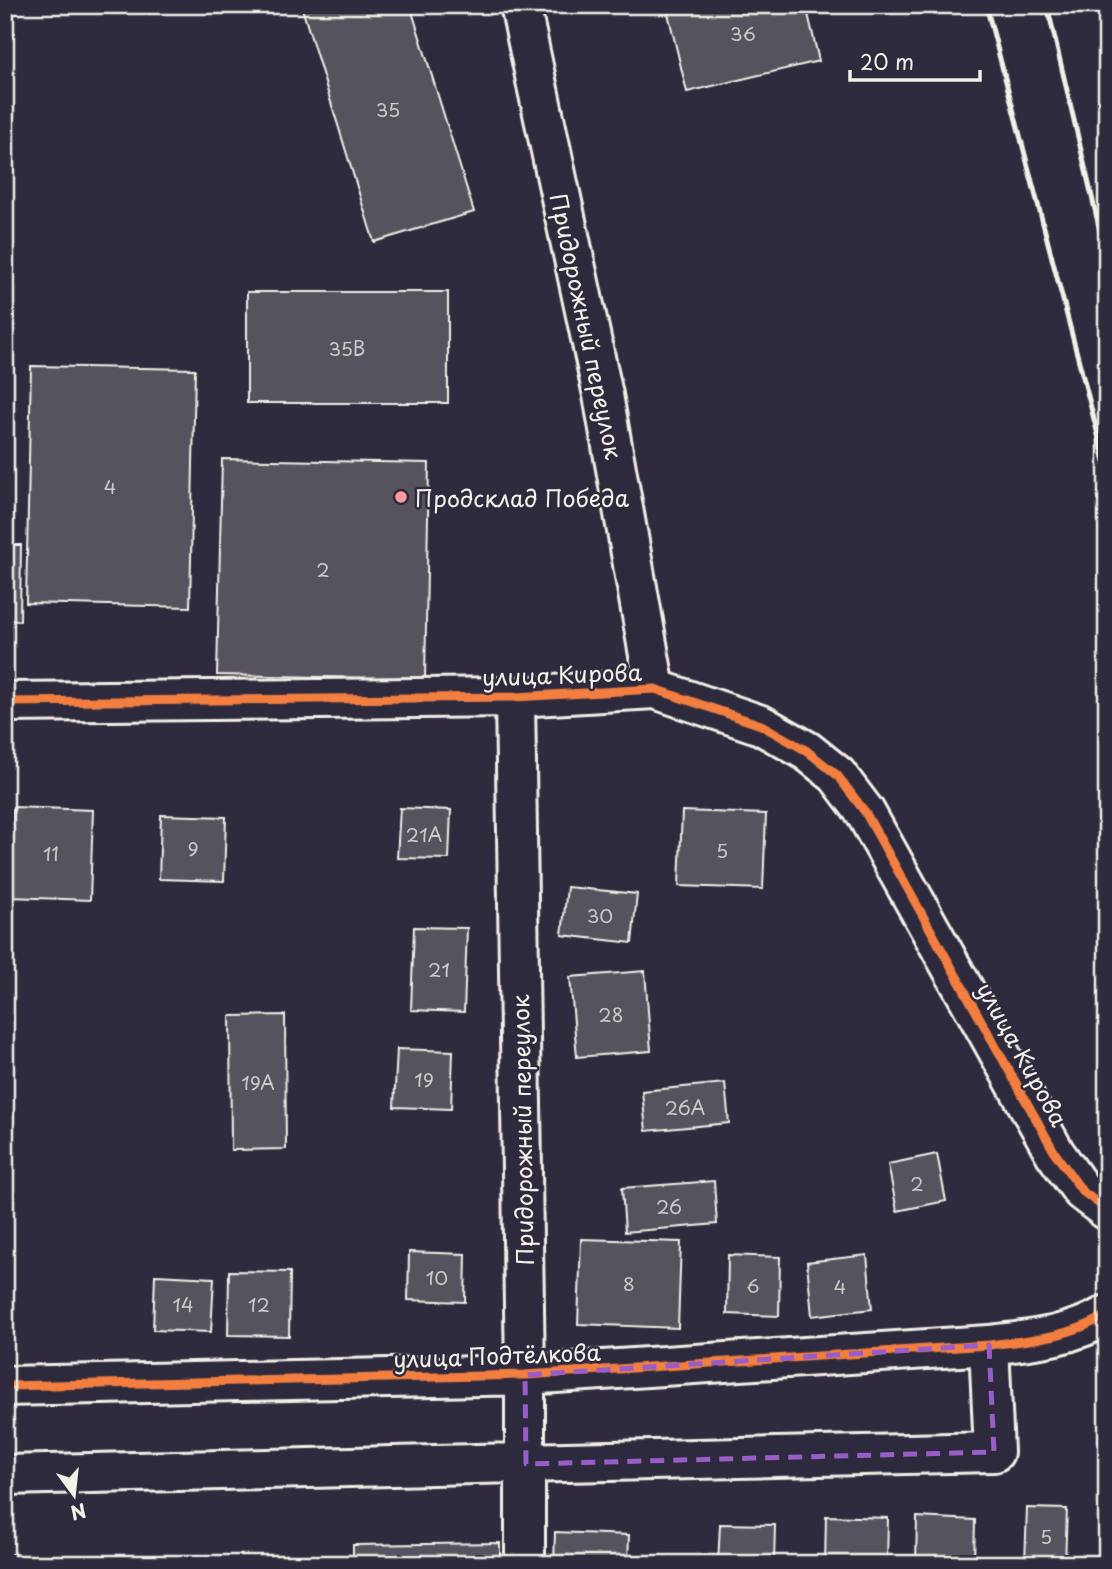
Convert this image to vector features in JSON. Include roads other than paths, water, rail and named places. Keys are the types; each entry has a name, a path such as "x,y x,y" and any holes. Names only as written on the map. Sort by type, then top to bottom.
{"street":[{"name":"Придорожный переулок","path":"520,5 603,395 655,689"},
{"name":"улица Кирова","path":"5,702 515,697 655,689 761,725 807,751 837,775 872,824 1055,1153 1082,1191 1107,1210"},
{"name":"Придорожный переулок","path":"515,697 525,1375 525,1564"},
{"name":"улица Подтёлкова","path":"5,1386 525,1375 989,1345 1040,1339 1084,1328 1107,1315"},
{"path":"5,1475 993,1452 989,1345"}],"railway":[{"path":"986,5 1107,469"},
{"path":"1047,5 1107,261"}],"place":[{"name":"Продсклад Победа","path":"401,497"}]}
